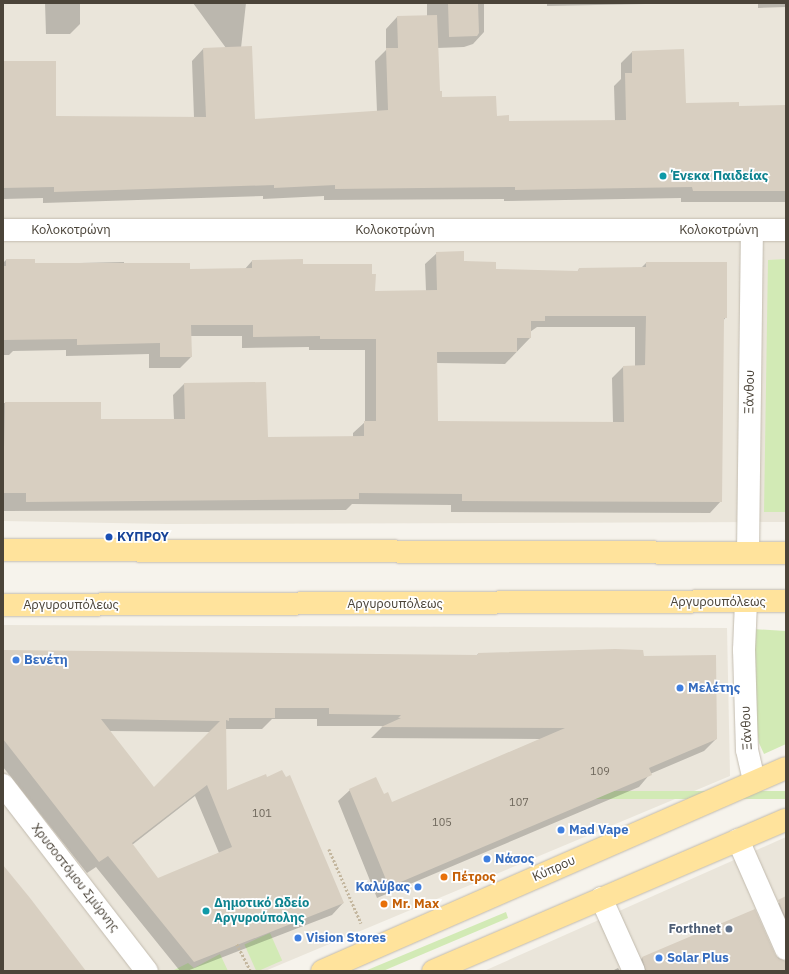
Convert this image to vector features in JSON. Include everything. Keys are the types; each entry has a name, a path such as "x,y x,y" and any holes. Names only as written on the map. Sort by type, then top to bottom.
{"main road":[{"path":"3,550 786,553"},
{"name":"Αργυρουπόλεως","path":"3,605 786,601"},
{"name":"Κύπρου","path":"322,971 786,768"},
{"path":"433,971 465,963 601,898 786,820"}],"street":[{"name":"Κολοκοτρώνη","path":"3,230 786,230"},
{"name":"Ξάνθου","path":"748,553 752,230"},
{"name":"Ξάνθου","path":"746,602 744,650 746,750 754,781"},
{"name":"Χρυσοστόμου Σμύρνης","path":"3,784 147,971"},
{"path":"738,840 786,949"},
{"path":"601,898 634,971"}],"path":[{"path":"329,849 372,949"},
{"path":"238,944 251,971"}],"shaded area":[{"path":"3,3 786,3 786,522 167,524 3,521"},
{"path":"3,625 727,628 730,776 265,971 3,971"},
{"path":"786,837 786,971 484,971"}],"green space":[{"path":"786,259 786,512 764,512 768,260"},
{"path":"752,629 786,631 786,744 764,754 759,743 752,699"},
{"path":"503,791 786,791 786,799 503,799"},
{"path":"506,912 508,918 383,971 365,971"},
{"path":"270,933 282,960 256,971 244,944"},
{"path":"220,954 228,971 174,970 188,963 194,968"}],"building":[{"path":"448,3 478,3 479,33 477,36 449,37"},
{"path":"437,15 440,91 442,91 442,97 496,96 497,116 509,115 509,121 626,120 625,73 632,73 632,51 684,49 686,103 739,102 739,106 786,105 786,191 693,191 692,187 515,190 515,187 335,189 335,185 274,188 274,185 54,192 54,187 3,188 3,61 56,61 56,116 206,117 203,48 252,46 255,119 388,110 386,48 398,48 397,16"},
{"path":"464,251 464,261 496,262 496,269 578,271 579,268 646,267 646,262 727,262 727,318 724,318 722,502 462,501 462,494 359,493 359,499 26,502 26,493 3,493 5,402 101,402 101,419 185,419 184,383 266,382 268,437 364,436 364,421 376,421 376,339 320,339 320,336 253,337 253,325 191,325 192,357 160,357 160,343 77,345 77,339 4,340 3,266 6,266 6,259 35,259 35,263 190,263 190,269 252,268 252,260 303,259 303,264 372,264 372,274 376,274 375,291 437,290 436,252","holes":["545,316 646,316 645,365 623,366 624,422 438,421 437,352 517,352 517,338 531,338 531,321 545,321"]},
{"path":"615,649 643,650 644,656 716,655 717,739 649,768 652,775 389,887 349,789 376,777 384,794 388,792 392,802 565,728 381,727 401,718 398,718 401,715 329,714 329,708 275,708 275,718 229,718 229,721 226,720 227,790 266,774 267,777 282,770 286,777 290,775 344,903 194,962 108,856 99,862 3,739 3,650 478,655 478,653","holes":["101,719 220,721 154,787","207,785 232,847 158,878 132,843"]},
{"path":"3,865 30,898 86,971 3,971"},
{"path":"786,896 786,918 778,900"},
{"path":"755,909 775,954 779,959 786,961 786,971 646,971 642,957"}],"place":[{"name":"Ένεκα Παιδείας","path":"663,176"},
{"name":"ΚΥΠΡΟΥ","path":"109,537"},
{"name":"Βενέτη","path":"16,660"},
{"name":"Μελέτης","path":"680,688"},
{"name":"Mad Vape","path":"561,830"},
{"name":"Νάσος","path":"487,859"},
{"name":"Πέτρος","path":"444,877"},
{"name":"Καλύβας","path":"418,887"},
{"name":"Mr. Max","path":"384,904"},
{"name":"Δημοτικό Ωδείο Αργυρούπολης","path":"206,911"},
{"name":"Forthnet","path":"729,929"},
{"name":"Vision Stores","path":"298,938"},
{"name":"Solar Plus","path":"659,958"}]}
